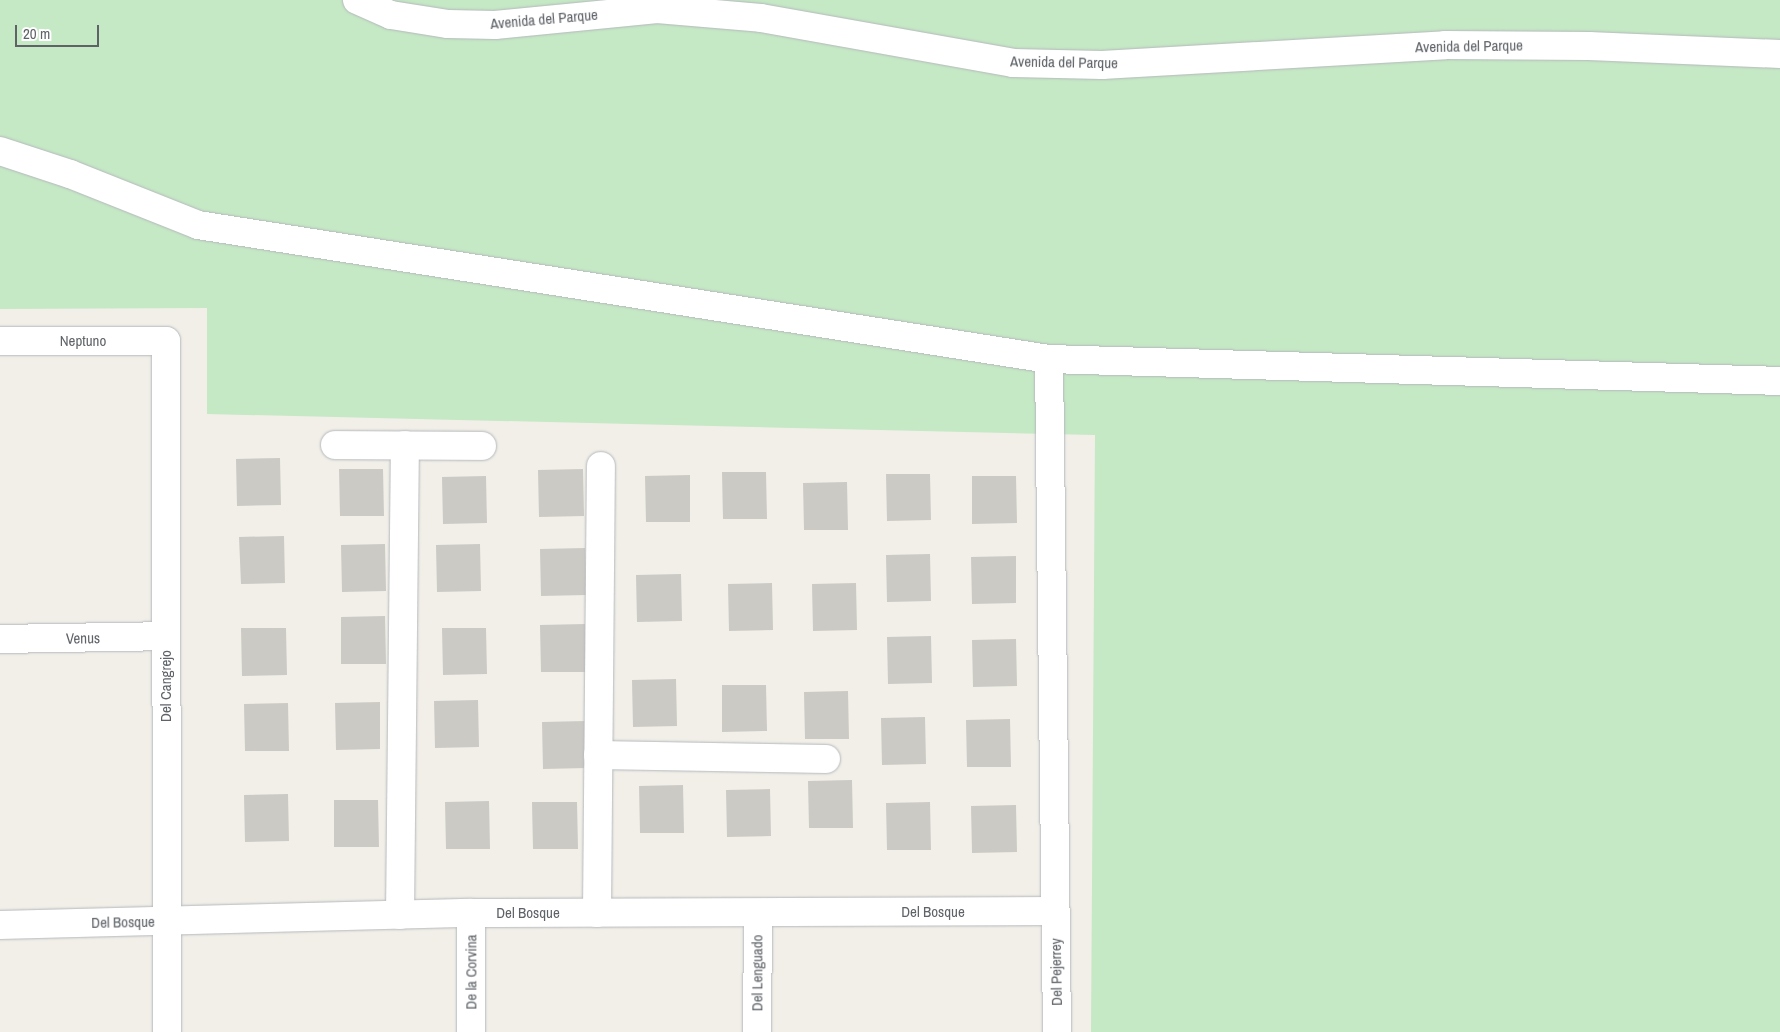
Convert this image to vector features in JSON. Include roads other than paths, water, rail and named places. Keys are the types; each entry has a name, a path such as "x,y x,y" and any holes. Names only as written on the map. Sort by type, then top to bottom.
{"street":[{"name":"Avenida del Parque","path":"357,0 391,15 448,24 494,25 657,9 762,18 1013,63 1102,65 1445,45 1589,46 1780,54"},
{"path":"0,151 70,174 198,226 1049,359 1780,381"},
{"name":"Neptuno","path":"0,341 166,341"},
{"name":"Del Cangrejo","path":"166,341 166,1032"},
{"name":"Del Pejerrey","path":"1049,359 1057,1032"},
{"path":"335,445 482,446"},
{"path":"400,915 405,446"},
{"path":"597,913 601,466"},
{"name":"Venus","path":"0,639 166,636"},
{"path":"598,755 826,759"},
{"name":"Del Bosque","path":"0,925 471,913 1056,911"},
{"name":"De la Corvina","path":"471,913 471,1032"},
{"name":"Del Lenguado","path":"757,1032 758,913"}]}
